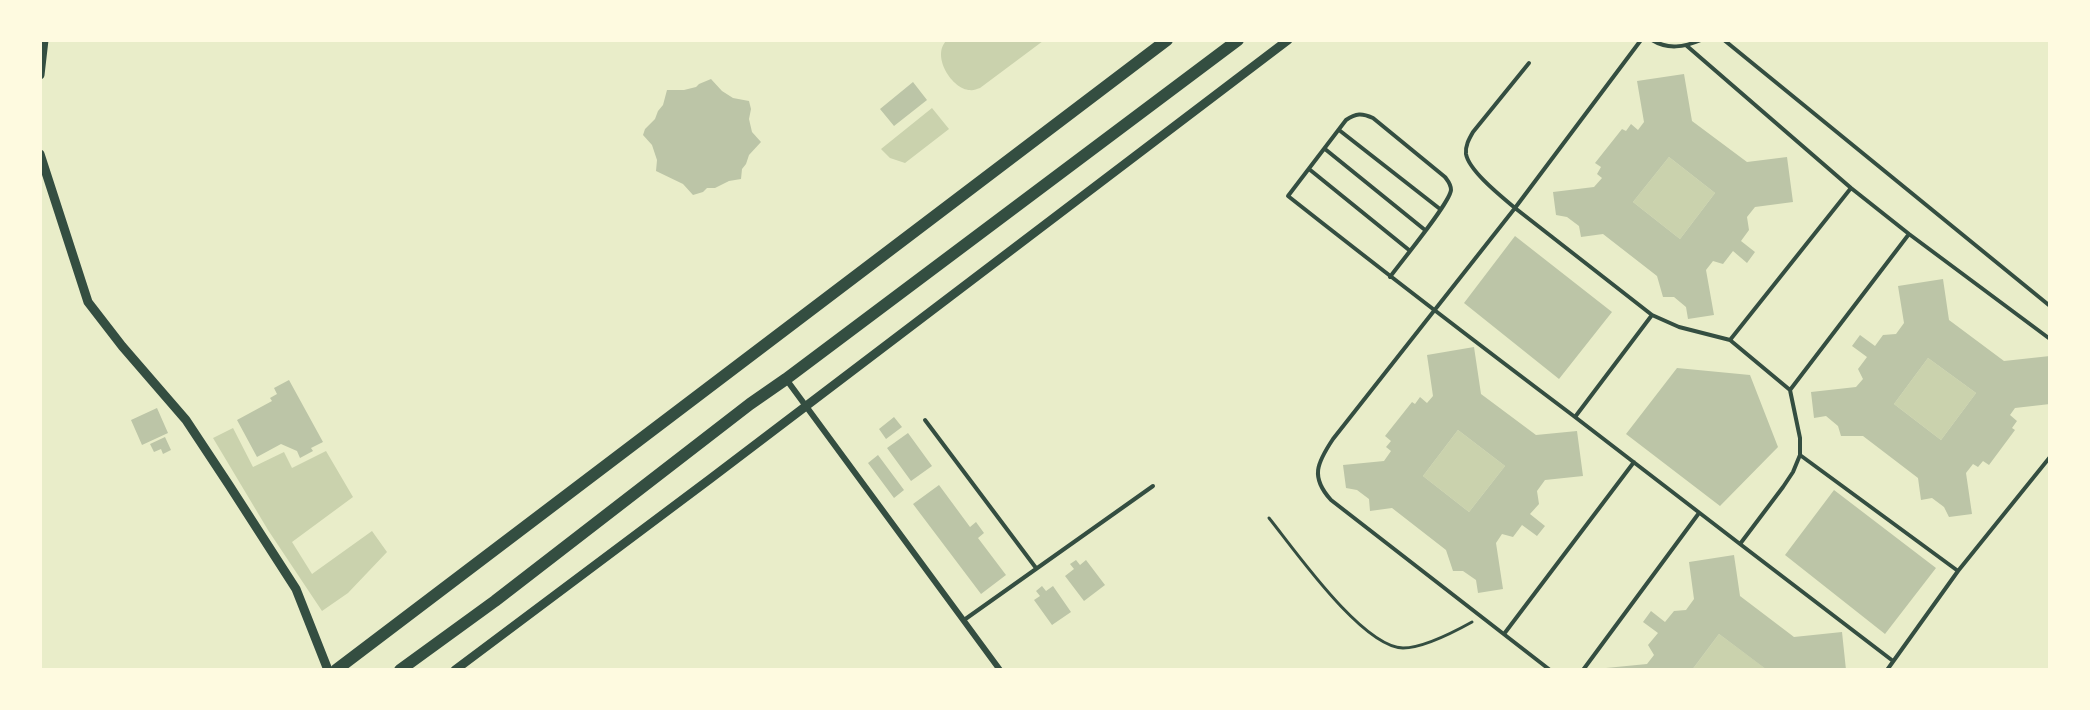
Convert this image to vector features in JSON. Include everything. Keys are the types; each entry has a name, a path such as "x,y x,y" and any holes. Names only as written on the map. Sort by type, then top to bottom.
{"highway":[{"path":"336,669 1167,40"},
{"path":"400,669 495,602 750,404 786,380 1238,40"}],"street":[{"path":"40,75 44,40"},
{"path":"455,669 1288,40"},
{"path":"40,154 88,302 122,346 186,420 229,485 296,589 328,669"},
{"path":"786,380 999,669"}],"lane":[{"path":"1550,669 1331,500 1316,477 1320,462 1333,439 1515,208 1641,40"},
{"path":"1652,40 1672,47 1687,46 1701,40"},
{"path":"1724,40 2049,306"},
{"path":"1687,46 1851,188 2049,339"},
{"path":"1529,63 1473,132 1467,143 1466,156 1473,167 1495,191 1515,208 1652,315 1679,327 1730,340 1790,390 1800,438 1800,455 1783,487 1740,544"},
{"path":"1390,277 1440,209 1451,192 1451,186 1449,181 1373,118 1364,114 1354,115 1347,120 1288,196 1390,277 1434,311 1893,661"},
{"path":"1339,130 1440,209"},
{"path":"1325,149 1425,230"},
{"path":"1309,169 1409,250"},
{"path":"1730,340 1851,188"},
{"path":"1790,390 1909,234"},
{"path":"1575,417 1652,315"},
{"path":"925,420 1036,568"},
{"path":"1800,455 1958,572"},
{"path":"1887,669 1958,572 2049,457"},
{"path":"1504,634 1634,462"},
{"path":"964,620 1153,486"},
{"path":"1583,669 1699,513"}],"path":[{"path":"1269,518 1327,592 1361,625 1391,645 1403,648 1413,646 1448,635 1481,617"}],"green space":[{"path":"947,40 1043,41 980,88 971,90 963,89 957,84 942,63 942,47"},
{"path":"932,108 949,129 905,163 890,158 881,149"},
{"path":"1669,157 1715,193 1680,239 1633,202"},
{"path":"1928,358 1976,393 1941,440 1894,404"},
{"path":"233,428 253,467 284,452 292,468 326,451 353,497 292,542 312,574 372,531 387,552 348,593 322,611 268,530 213,438"},
{"path":"1458,430 1505,466 1469,512 1423,476"},
{"path":"1719,634 1766,669 1692,670"}],"building":[{"path":"1684,74 1692,121 1747,162 1787,157 1793,202 1755,207 1747,217 1749,230 1741,241 1755,252 1747,263 1733,251 1723,264 1713,261 1706,270 1714,315 1688,319 1686,307 1674,297 1663,297 1657,276 1603,234 1581,237 1579,226 1567,217 1556,215 1553,192 1594,187 1602,178 1597,174 1601,167 1595,163 1622,129 1626,131 1631,124 1638,130 1644,122 1637,81","holes":["1669,157 1715,193 1680,239 1633,202"]},
{"path":"711,79 722,91 733,98 749,101 752,132 761,142 749,155 742,169 741,179 729,181 715,188 707,188 693,195 683,184 656,171 657,160 652,145 643,135 663,105 667,90 696,87"},
{"path":"913,82 927,100 894,126 880,109"},
{"path":"1515,236 1612,312 1559,379 1464,303"},
{"path":"1943,279 1949,320 2004,361 2050,356 2050,404 2015,408 2010,415 2017,421 2012,428 2015,430 1989,465 1983,461 1978,467 1973,464 1966,473 1972,514 1949,517 1944,507 1932,498 1921,500 1918,478 1863,436 1841,436 1838,426 1826,416 1814,418 1811,392 1856,387 1863,379 1858,369 1867,357 1852,346 1860,335 1875,346 1883,335 1896,334 1904,323 1898,286","holes":["1928,358 1976,393 1941,440 1894,404"]},
{"path":"1474,347 1481,394 1536,435 1577,431 1583,476 1545,480 1537,491 1539,504 1530,514 1545,526 1537,536 1522,525 1513,537 1502,534 1496,543 1503,589 1478,593 1476,580 1463,571 1453,571 1446,550 1392,508 1370,511 1369,499 1357,490 1346,488 1343,465 1384,461 1391,451 1386,447 1391,441 1385,436 1412,402 1415,404 1420,397 1427,403 1433,396 1427,355","holes":["1458,430 1505,466 1469,512 1423,476"]},
{"path":"1677,368 1750,375 1778,447 1720,506 1626,434"},
{"path":"289,380 323,442 311,448 313,451 300,458 297,451 281,444 257,457 237,420 272,401 270,398 277,394 274,388"},
{"path":"157,408 168,433 142,445 131,420"},
{"path":"894,417 902,427 886,439 879,429"},
{"path":"908,433 932,466 911,481 887,448"},
{"path":"165,437 171,450 163,454 161,449 154,452 150,444"},
{"path":"878,455 904,490 894,498 868,463"},
{"path":"939,485 970,527 976,522 984,533 978,538 1006,575 981,594 913,504"},
{"path":"1834,490 1936,568 1885,634 1785,555"},
{"path":"1734,555 1740,596 1794,637 1842,632 1846,670 1767,670 1719,634 1692,670 1606,670 1606,668 1647,664 1654,655 1648,645 1658,633 1643,622 1651,611 1665,622 1674,611 1686,610 1694,599 1689,562"},
{"path":"1076,560 1080,565 1086,560 1105,585 1084,601 1065,576 1074,569 1070,564"},
{"path":"1042,586 1046,591 1053,586 1071,612 1052,625 1034,600 1040,596 1036,591"}]}
